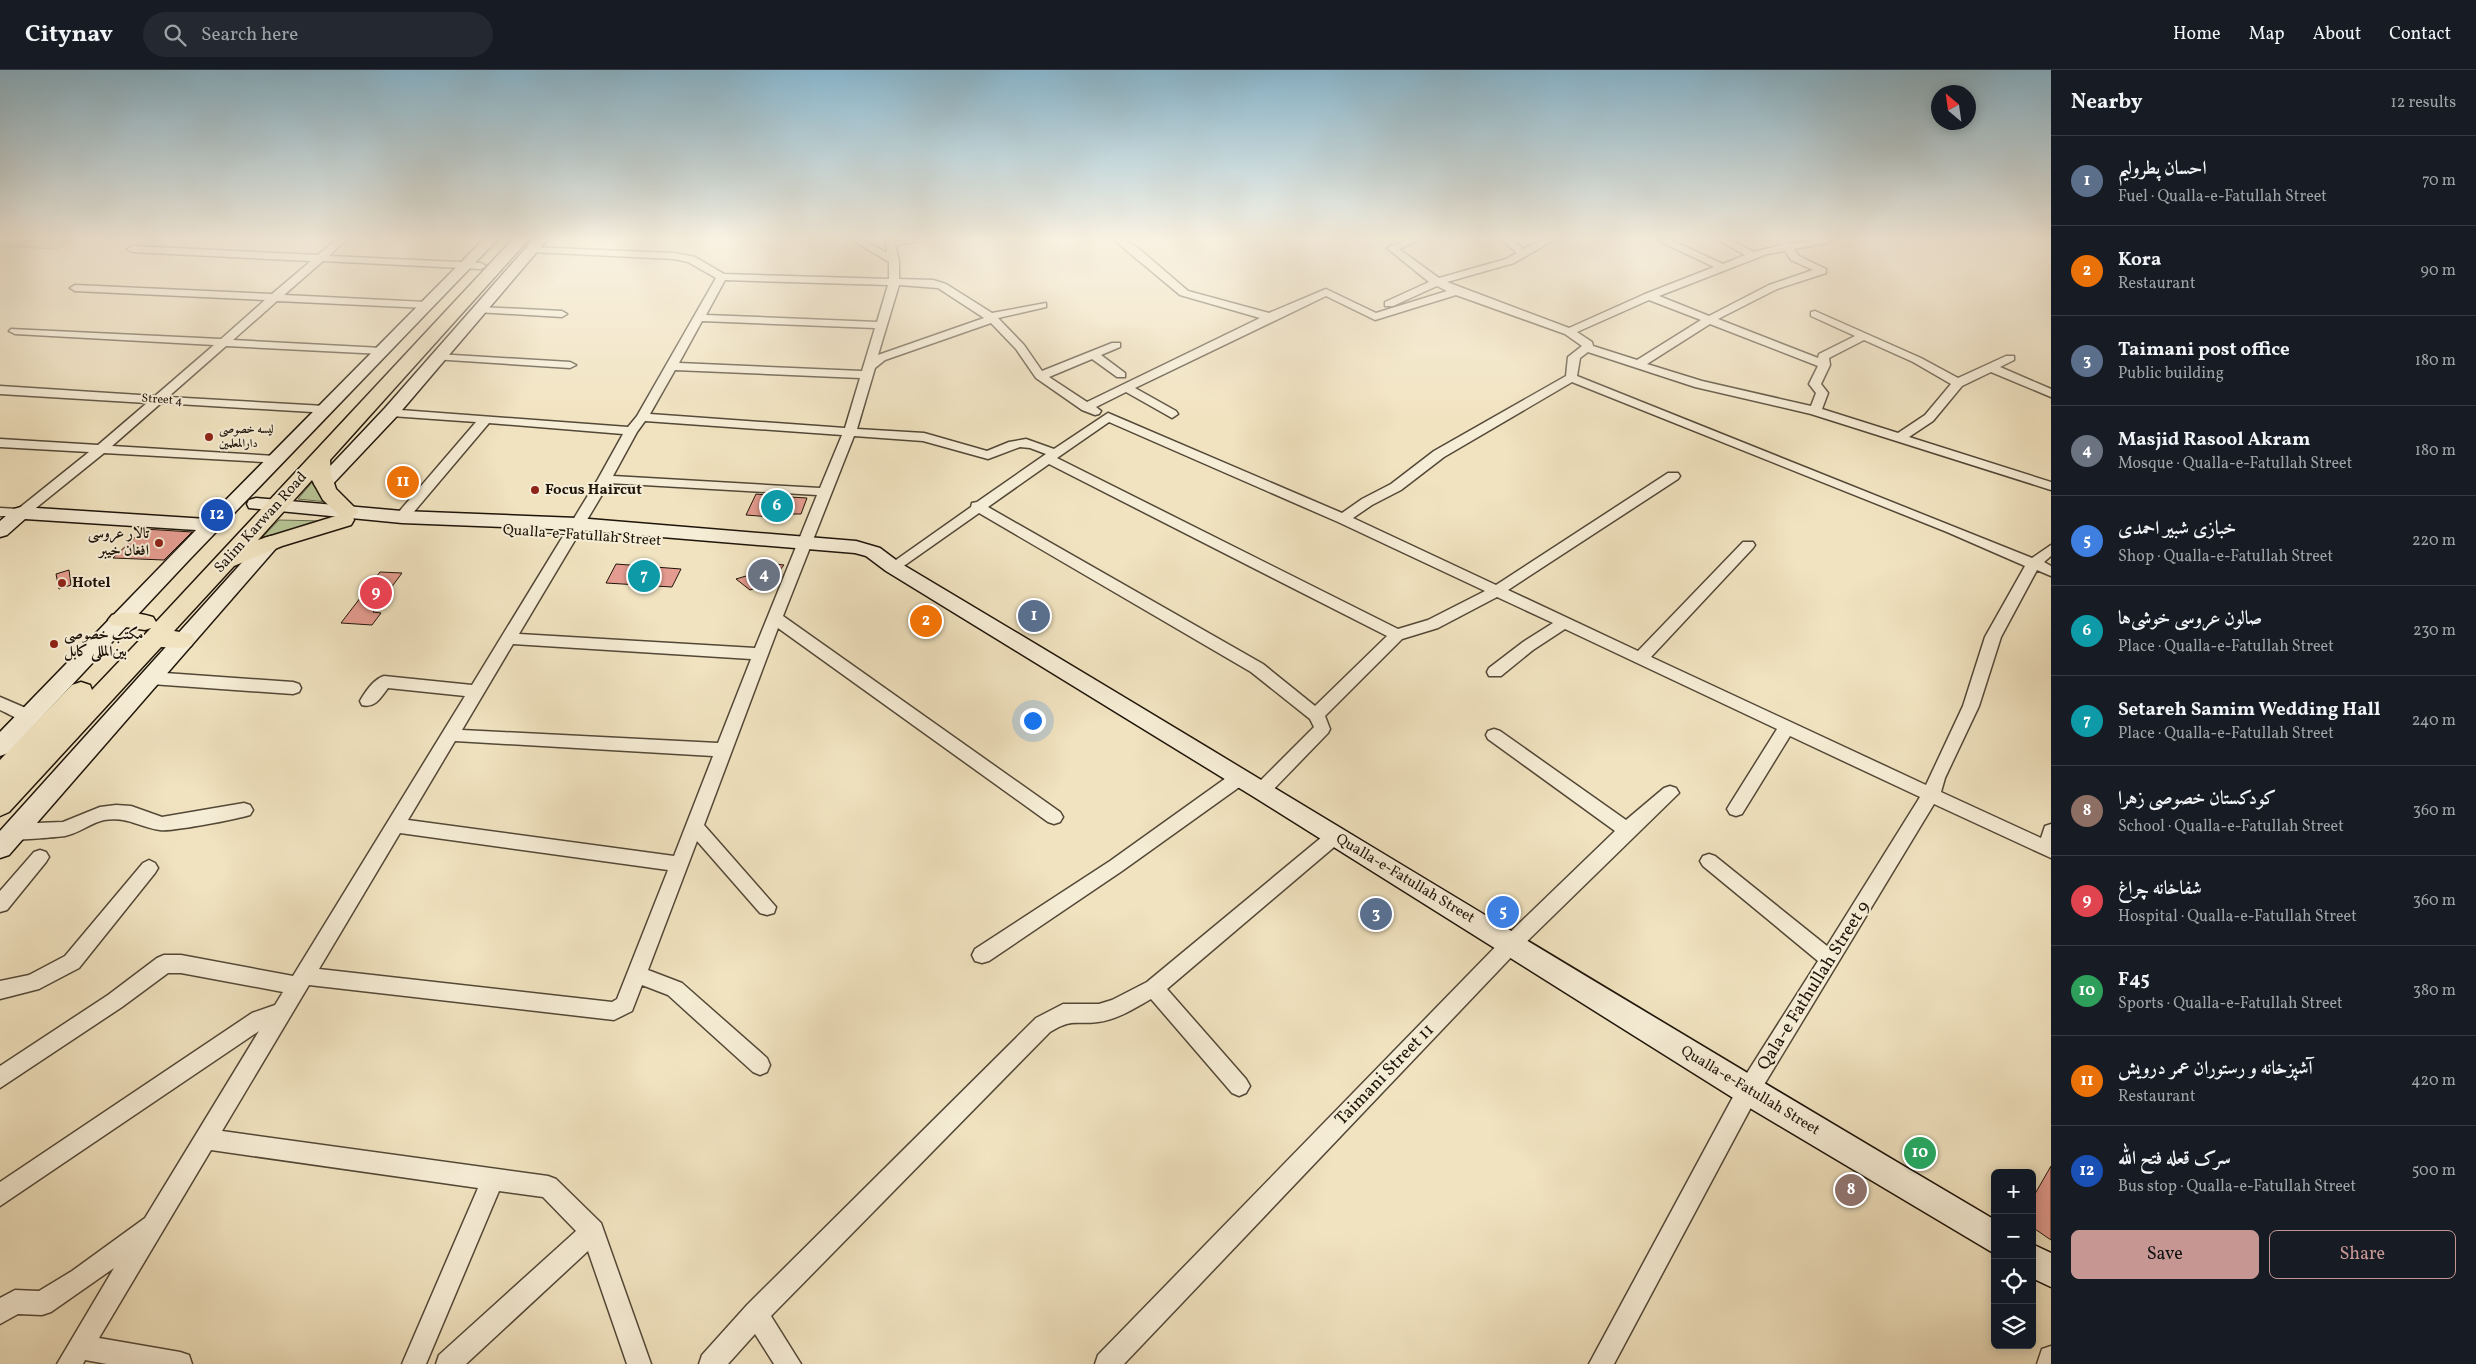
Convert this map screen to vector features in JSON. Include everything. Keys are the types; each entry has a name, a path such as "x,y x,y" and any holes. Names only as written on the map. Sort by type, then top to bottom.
{"main road":[{"name":"Salim Karwan Road","path":"0,805 149,630 263,509 442,300"},
{"name":"Salim Karwan Road","path":"0,777 7,752 221,566 263,509 320,457 474,300"},
{"path":"221,566 271,542 347,516 336,504 323,484 320,457"},
{"path":"120,620 183,640"}],"street":[{"path":"0,531 100,450 270,300"},
{"path":"338,300 426,305"},
{"path":"7,752 29,716 210,525 431,300"},
{"path":"323,484 391,412 487,300"},
{"path":"180,1364 75,1356 605,479 708,300"},
{"path":"0,1078 115,1000 164,964 181,964 301,981 614,1011 625,1005 802,548 827,492 850,431 889,300"},
{"path":"964,300 992,318 1020,347 1040,376 1086,407 1344,519 2050,851 2051,831"},
{"path":"1210,300 1270,317"},
{"path":"1086,407 1123,381 1307,300"},
{"path":"1342,300 1367,314 1377,317 1427,300"},
{"path":"1367,314 1397,300"},
{"path":"1482,300 1569,332 1588,344 1587,348"},
{"path":"1569,332 1639,300"},
{"path":"1660,300 1824,365"},
{"path":"1639,364 1744,300"},
{"path":"671,366 869,370 881,358 992,318 1042,305"},
{"path":"480,310 562,314"},
{"path":"1815,314 1916,360 1958,383"},
{"path":"697,318 881,325"},
{"path":"15,331 382,351"},
{"path":"1815,411 1822,393 1815,384 1824,365 1823,356 1864,336"},
{"path":"1040,376 1116,345"},
{"path":"1587,348 1698,384 1815,411 2051,486"},
{"path":"1571,378 1574,357 1587,348"},
{"path":"1092,354 1123,381 1172,414"},
{"path":"437,357 570,365"},
{"path":"1901,437 1929,418 1958,383 2010,358"},
{"path":"1990,367 2051,393"},
{"path":"1344,519 1367,502 1396,487 1439,454 1571,378"},
{"path":"1571,378 1762,452 2051,571"},
{"name":"Street 4","path":"0,390 325,410"},
{"path":"391,412 631,431"},
{"path":"642,417 924,437 988,455 1009,445 1033,443 1050,455 1397,635"},
{"path":"893,567 1050,455 1108,417"},
{"path":"402,517 485,420"},
{"path":"0,443 276,460"},
{"path":"1316,715 1397,635 1458,613 1480,602 1672,476"},
{"path":"605,479 827,492"},
{"path":"977,506 1257,668 1316,715 1321,722 1322,729 1262,790"},
{"name":"Qualla-e-Fatullah Street","path":"263,509 573,530"},
{"path":"0,512 210,525"},
{"name":"Qualla-e-Fatullah Street","path":"347,516 402,517 573,530 612,537 802,548 893,567 1239,778 1262,790 1748,1091 1991,1236"},
{"path":"6,842 271,542"},
{"path":"1640,659 1748,546"},
{"path":"2034,563 2051,549"},
{"name":"Qala-e Fathullah Street 9","path":"1601,1364 1748,1091 1931,796 1936,778 1971,706 1993,637 2034,563"},
{"path":"775,618 1054,817"},
{"path":"1495,672 1528,646 1564,623"},
{"path":"508,638 761,654"},
{"path":"152,678 293,688"},
{"path":"368,701 384,682 476,691"},
{"path":"0,703 29,716"},
{"path":"1736,809 1786,728"},
{"path":"1494,734 1627,830"},
{"path":"450,735 725,750"},
{"path":"982,955 1116,866 1239,778"},
{"name":"Taimani Street 11","path":"1107,1364 1511,944 1627,830 1670,793"},
{"path":"6,842 36,830 64,829 100,814 131,813 145,820 162,824 244,810"},
{"path":"395,825 679,864"},
{"path":"695,827 767,907"},
{"path":"711,1364 756,1314 1043,1025 1063,1013 1099,1012 1116,1008 1154,988 1334,836"},
{"path":"0,904 40,857"},
{"path":"1709,861 1830,960"},
{"path":"0,990 32,983 72,962 149,868"},
{"path":"636,974 675,989 760,1065"},
{"path":"1154,988 1239,1086"},
{"path":"0,1195 251,1025 282,1012"},
{"path":"206,1139 548,1187 593,1231 630,1334 638,1364"},
{"path":"414,1364 493,1179"},
{"path":"0,1312 15,1302 42,1303 80,1279 155,1222"},
{"path":"448,1364 593,1231"},
{"path":"2036,1262 2051,1271"},
{"path":"756,1314 789,1364"},
{"path":"2049,1364 2051,1358"}],"green space":[{"path":"314,480 317,491 327,502 298,499"},
{"path":"279,520 324,521 255,545"}],"building":[{"path":"756,494 807,498 801,514 785,514 784,518 746,515"},
{"name":"تالار عروسی افغان خیبر","path":"144,529 192,532 164,560 113,558"},
{"path":"766,563 784,565 768,584 750,590 736,579 756,573 756,570"},
{"path":"616,564 681,569 672,587 606,583"},
{"path":"69,570 71,585 59,589 56,574"},
{"path":"380,572 402,573 373,612 381,613 372,625 341,623"},
{"path":"2051,1166 2051,1240 2036,1230 2036,1192"}],"place":[{"name":"لیسه خصوصی دارالمعلمین","path":"209,437"},
{"name":"آشپزخانه و رستوران عمر درویش","path":"403,482"},
{"name":"Focus Haircut","path":"535,490"},
{"name":"صالون عروسی خوشی‌ها","path":"777,506"},
{"name":"سرک قعله فتح الله","path":"217,515"},
{"name":"تالار عروسی افغان خیبر","path":"159,543"},
{"name":"Masjid Rasool Akram","path":"764,575"},
{"name":"Setareh Samim Wedding Hall","path":"644,576"},
{"name":"Hotel","path":"62,583"},
{"name":"شفاخانه چراغ","path":"376,593"},
{"name":"احسان پطرولیم","path":"1034,616"},
{"name":"Kora","path":"926,621"},
{"name":"مکتب خصوصی بین‌المللی کابل","path":"54,644"},
{"name":"خبازی شبیر احمدی","path":"1503,912"},
{"name":"Taimani post office","path":"1376,914"},
{"name":"F45","path":"1920,1153"},
{"name":"کودکستان خصوصی زهرا","path":"1851,1190"}]}
